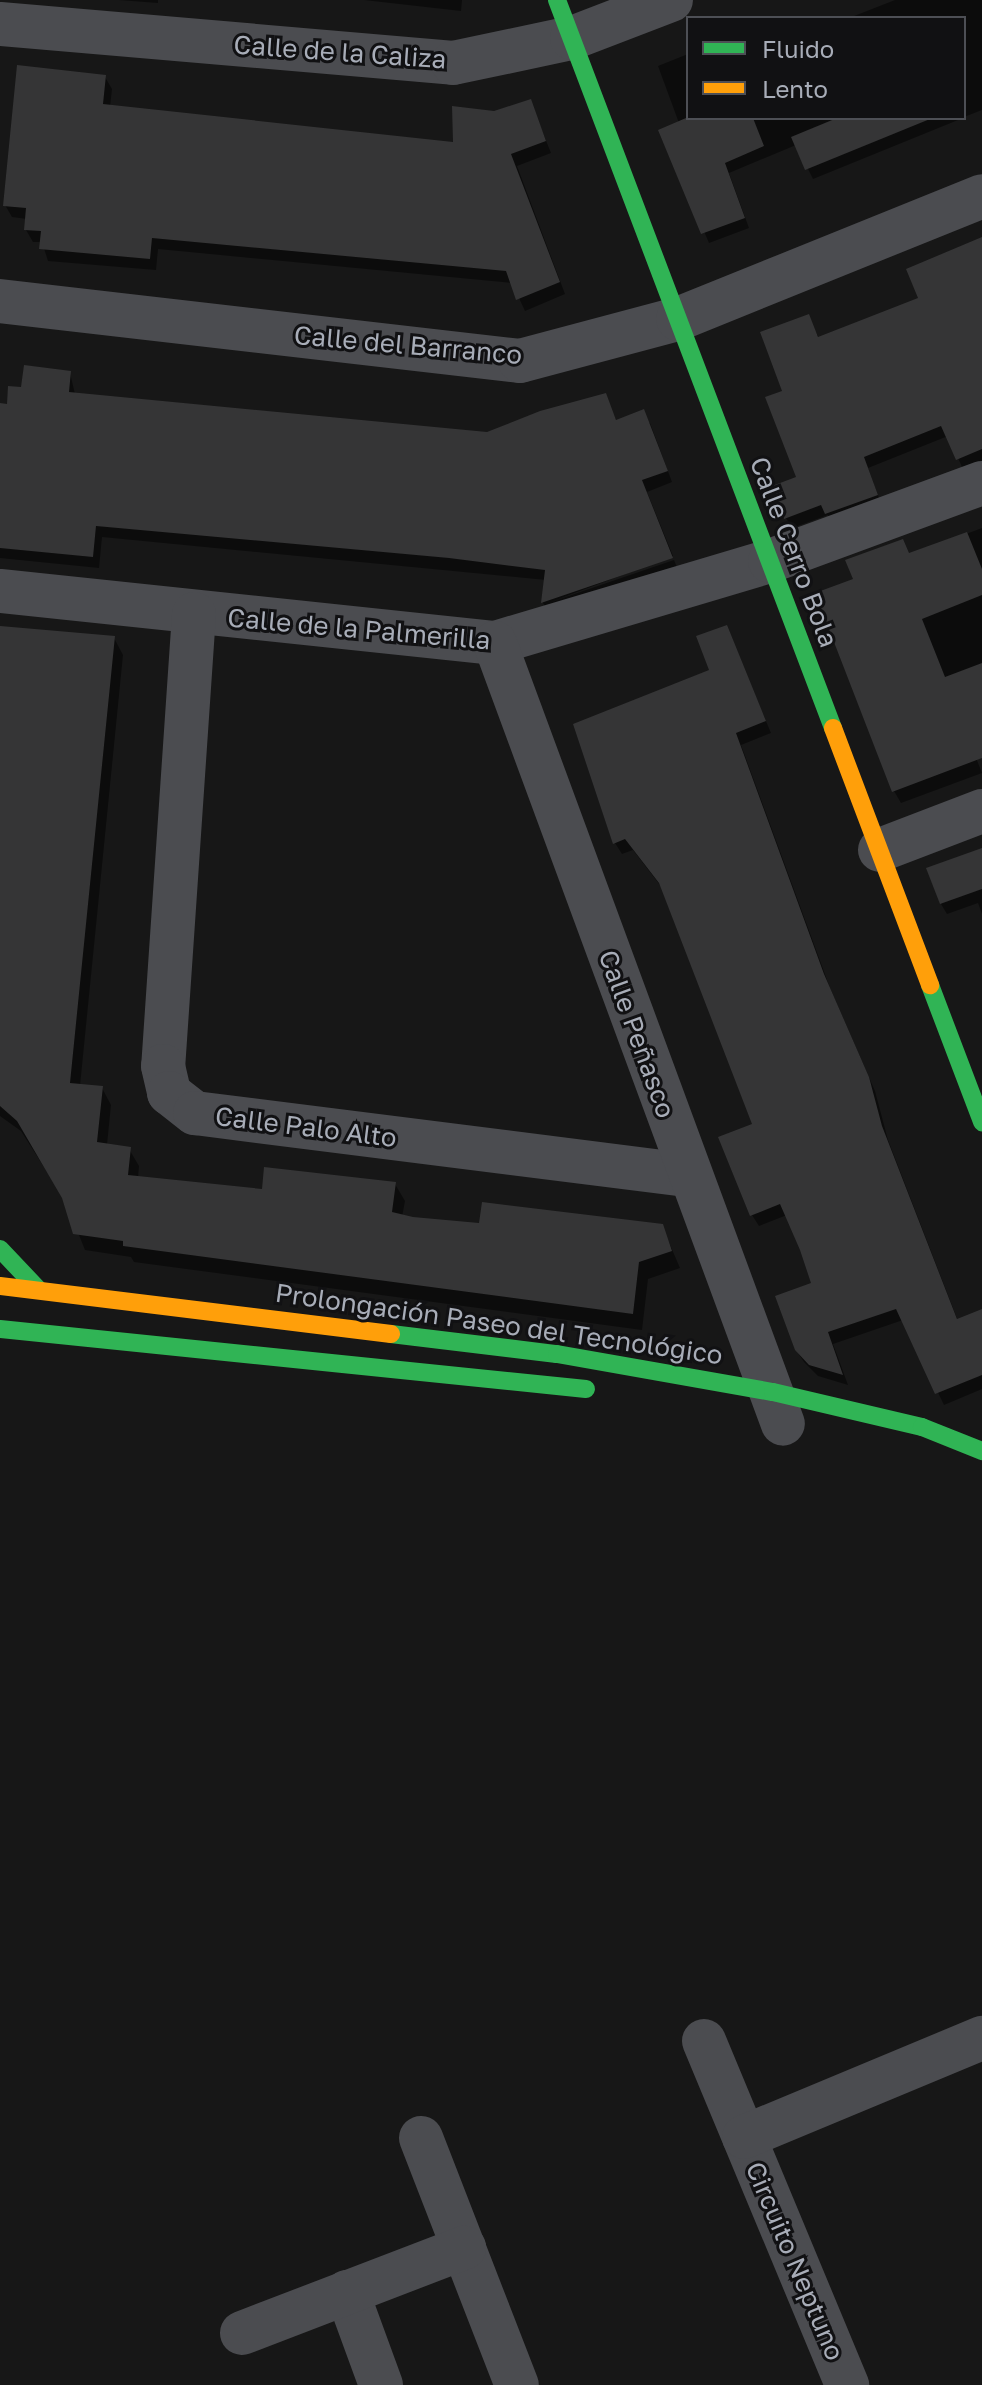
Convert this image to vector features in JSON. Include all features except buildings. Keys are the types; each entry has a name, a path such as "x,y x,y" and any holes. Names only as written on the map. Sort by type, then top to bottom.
{"main road":[{"name":"Calle Cerro Bola","path":"565,19 980,1113"},
{"path":"0,1249 38,1289"},
{"name":"Prolongación Paseo del Tecnológico","path":"0,1286 525,1350 781,1416 922,1427 982,1451"},
{"name":"Prolongación Paseo del Tecnológico","path":"0,1329 400,1366 610,1394"},
{"path":"951,1460 982,1467"}],"street":[{"name":"Calle de la Caliza","path":"0,24 453,63 565,19 671,0"},
{"name":"Calle del Barranco","path":"0,301 520,361 678,319 982,196"},
{"name":"Calle de la Palmerilla","path":"0,591 194,614 495,643 770,561 982,483"},
{"name":"Calle Palo Alto","path":"194,614 163,1066 169,1093 195,1113 688,1175"},
{"name":"Calle Peñasco","path":"495,643 688,1175 781,1416"},
{"path":"880,850 982,811"},
{"name":"Circuito Neptuno","path":"744,2137 982,2038"},
{"name":"Circuito Neptuno","path":"704,2041 847,2385"},
{"path":"421,2138 517,2385"},
{"path":"242,2333 464,2248"},
{"path":"347,2292 381,2385"}],"traffic: fast":[{"path":"557,0 833,728"},
{"path":"930,985 982,1122"},
{"path":"0,1249 38,1289"},
{"path":"0,1329 586,1389"},
{"path":"391,1334 557,1354 773,1392 922,1427 982,1451"}],"traffic: slow":[{"path":"833,728 930,985"},
{"path":"0,1286 391,1334"}]}
